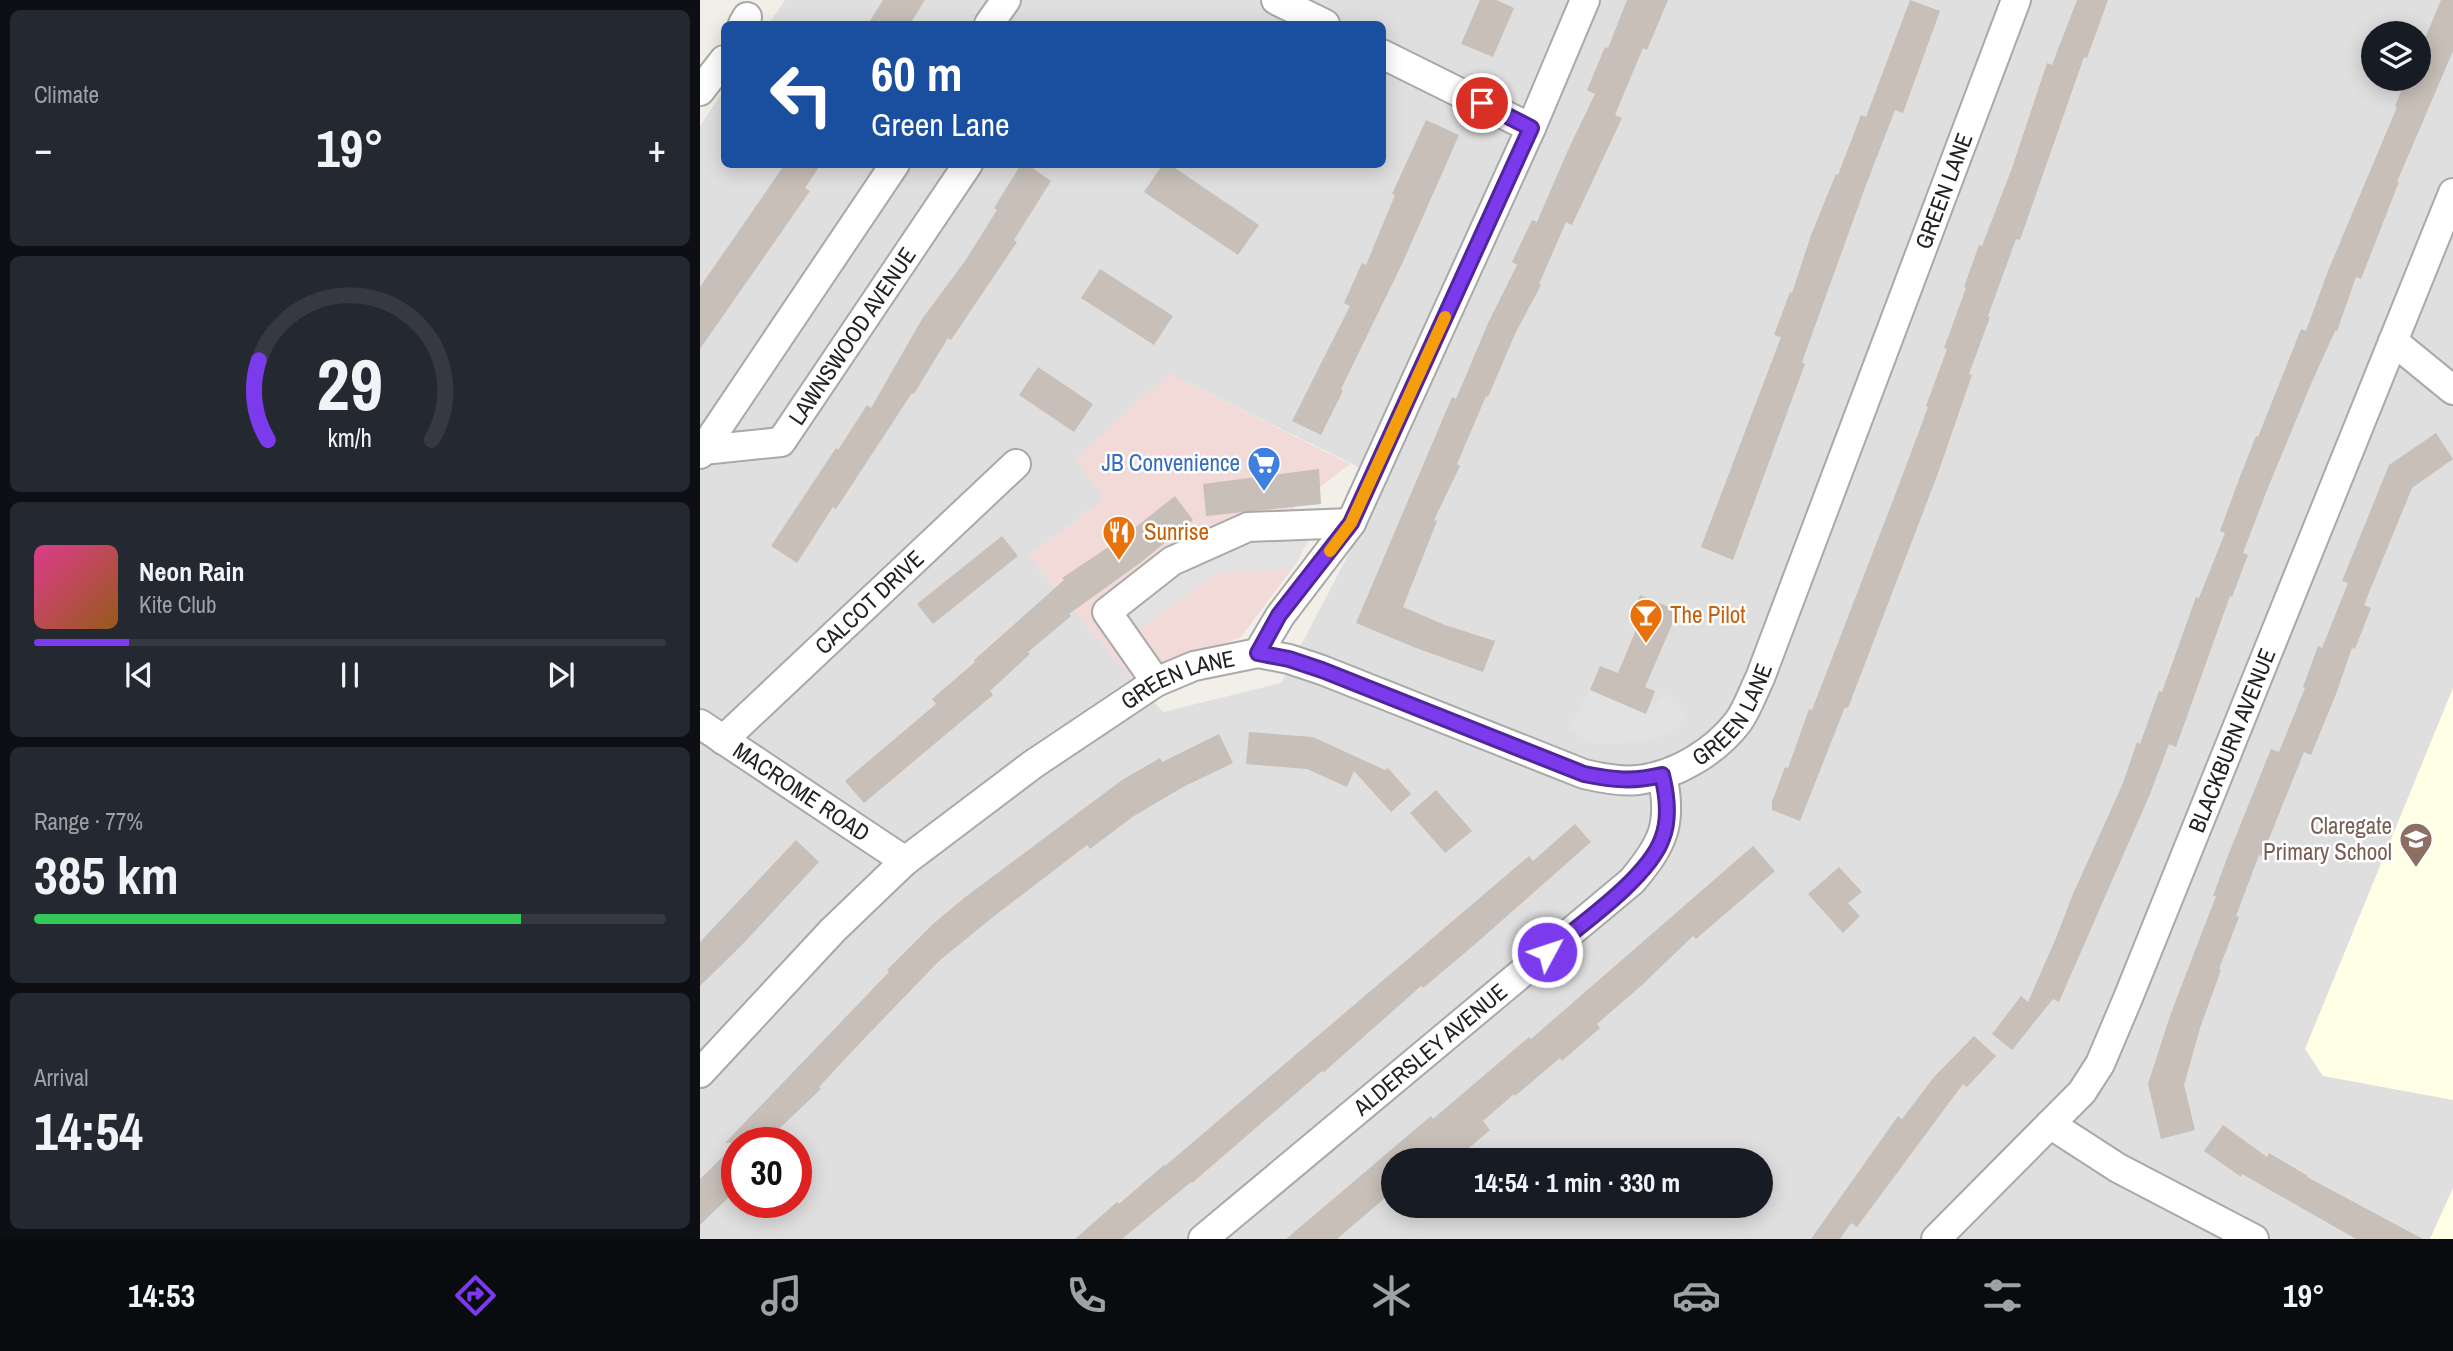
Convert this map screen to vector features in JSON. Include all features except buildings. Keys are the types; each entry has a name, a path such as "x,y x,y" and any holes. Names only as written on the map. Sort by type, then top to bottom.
{"street":[{"path":"991,21 1006,0"},
{"path":"1276,0 1319,21"},
{"path":"1258,653 1279,615 1351,523 1531,128 1585,0"},
{"name":"GREEN LANE","path":"700,1073 833,930 905,861 1032,765 1156,682 1195,666 1258,653 1289,659 1584,774 1609,779 1637,781 1662,775 1688,765 1713,746 1739,721 1759,678 2016,0"},
{"path":"1386,56 1531,128"},
{"path":"700,91 721,64"},
{"name":"LAWNSWOOD AVENUE","path":"701,452 892,168"},
{"name":"LAWNSWOOD AVENUE","path":"701,452 780,442 965,168"},
{"name":"BLACKBURN AVENUE","path":"1936,1239 2082,1092 2099,1064 2124,1009 2453,193"},
{"path":"2393,341 2453,390"},
{"name":"CALCOT DRIVE","path":"723,740 1016,464"},
{"path":"1156,682 1107,612 1172,561 1248,527 1351,523"},
{"name":"MACROME ROAD","path":"700,724 905,861"},
{"name":"ALDERSLEY AVENUE","path":"1203,1239 1632,881 1652,857 1662,839 1667,817 1662,775"},
{"path":"2050,1124 2118,1168 2254,1239"}],"shaded area":[{"path":"785,0 2453,0 2453,1239 700,1239 700,126 721,94 721,168 1386,168 1386,21 771,21","holes":["1169,374 1387,481 1281,683 1163,712 1029,556 1104,499"]},
{"path":"1169,374 1350,464 1294,507 1309,539 1297,562 1241,637 1133,680 1029,556 1104,499 1075,458"},
{"path":"1309,539 1292,569 1218,573 1132,633 1116,614 1176,566 1240,542"},
{"name":"Claregate Primary School","path":"2453,688 2453,1100 2323,1076 2305,1049"},
{"path":"1590,690 1645,713 1664,693 1689,716 1668,734 1645,742 1594,744 1567,730"},
{"path":"2453,1188 2453,1239 2430,1239"}],"slow traffic":[{"path":"1330,551 1351,523 1445,317"}],"place":[{"name":"JB Convenience","path":"1264,493"},
{"name":"Sunrise","path":"1119,562"},
{"name":"The Pilot","path":"1646,645"},
{"name":"Claregate Primary School","path":"2416,869"}],"route":[{"path":"1482,103 1531,128 1351,523 1279,615 1258,653 1289,659 1322,670 1584,774 1637,781 1662,775 1667,817 1662,839 1652,857 1632,881 1547,952"}]}
